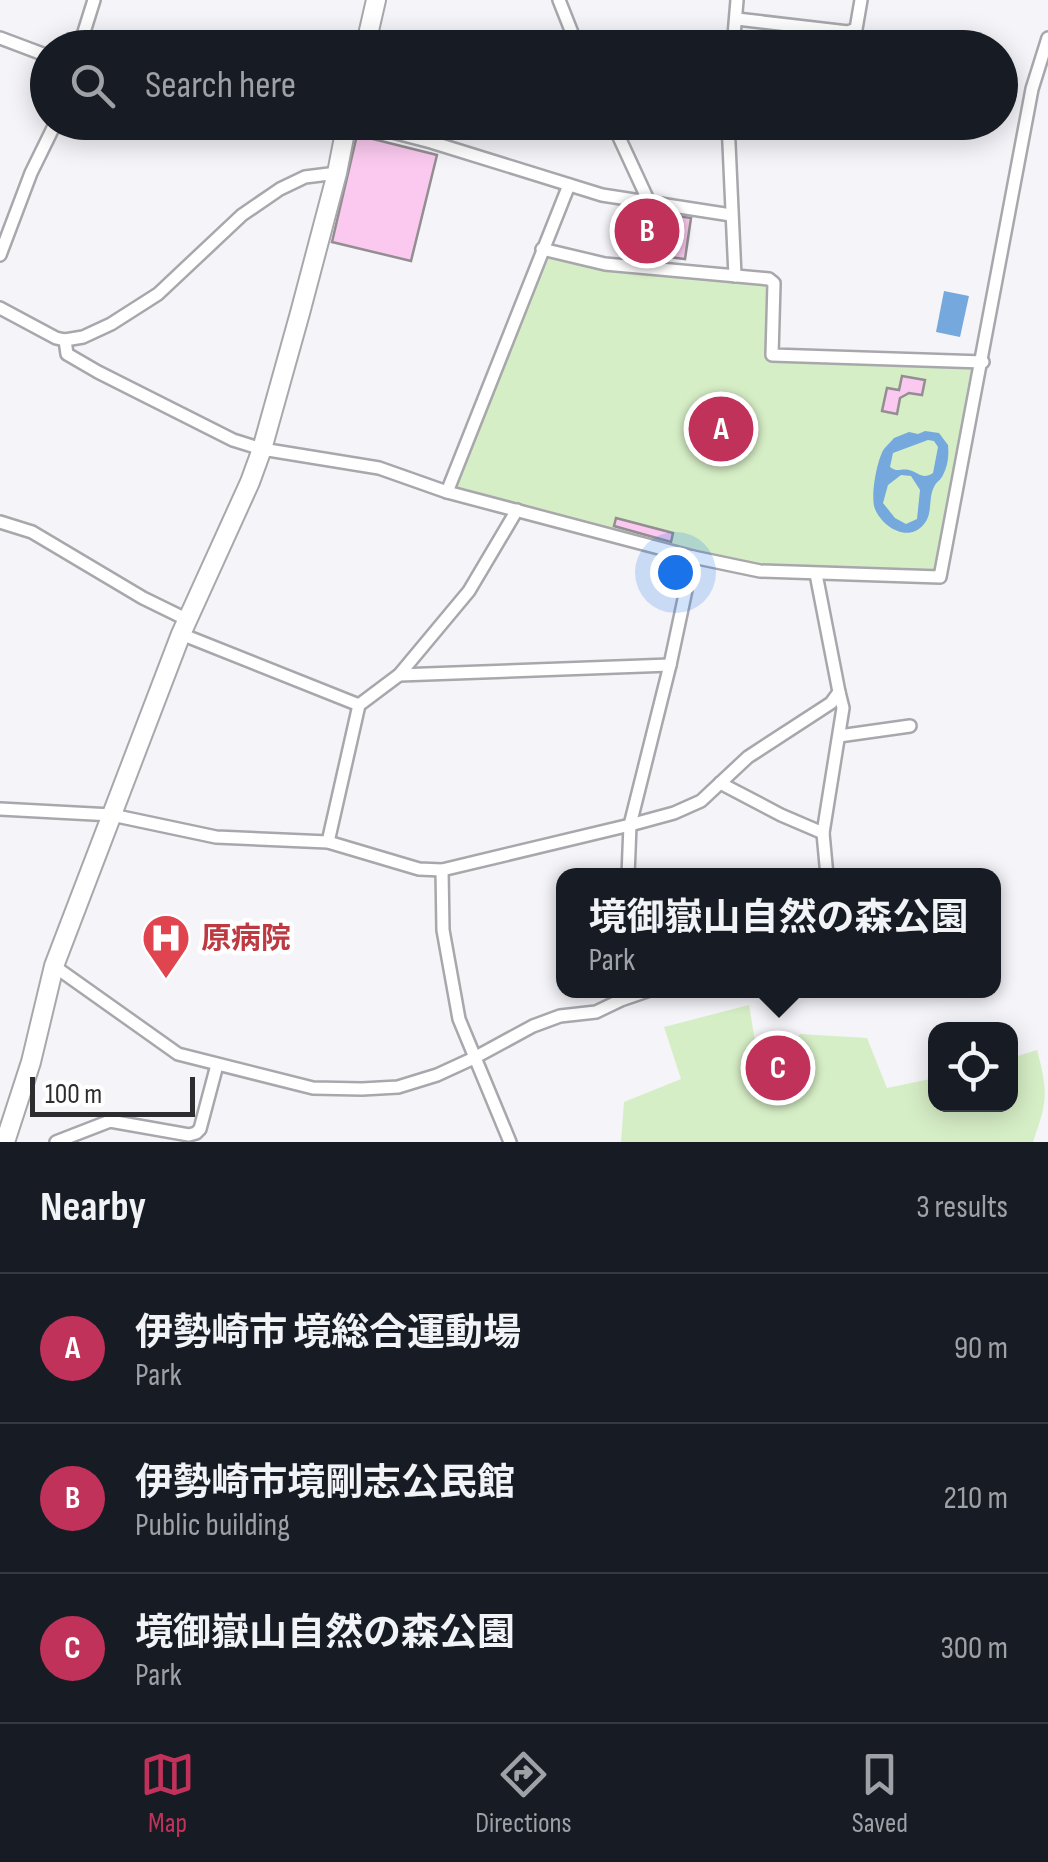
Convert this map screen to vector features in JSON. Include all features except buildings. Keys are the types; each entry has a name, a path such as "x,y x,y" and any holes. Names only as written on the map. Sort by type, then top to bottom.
{"street":[{"path":"85,30 94,0"},
{"path":"559,0 571,30"},
{"path":"735,30 737,0"},
{"path":"853,30 861,0"},
{"path":"371,30 380,3"},
{"path":"737,19 831,30"},
{"path":"0,38 30,49"},
{"path":"65,340 68,354 98,372 233,440 262,449 379,468 447,492 760,571 940,577 1032,90 1048,38"},
{"path":"0,255 47,140"},
{"path":"5,1142 31,1062 54,966 184,628 262,449 346,140"},
{"path":"424,140 602,195 732,215"},
{"path":"620,140 649,202"},
{"path":"729,140 735,276"},
{"path":"0,308 65,340 83,337 158,294 242,215 280,189 305,176 336,173"},
{"path":"447,492 569,185"},
{"path":"542,249 605,264 769,279 774,283 772,354 983,362"},
{"path":"328,842 359,705 400,675 469,591 517,510"},
{"path":"0,522 32,532 143,598 184,628 359,705"},
{"path":"628,868 630,825 693,557"},
{"path":"816,574 843,708 823,833 827,868"},
{"path":"400,675 670,665"},
{"path":"0,808 112,815 216,837 328,842 420,869 442,870 630,825 702,802 748,757 830,703 839,692"},
{"path":"838,736 910,726"},
{"path":"720,783 823,833"},
{"path":"442,870 443,930 459,1020 510,1142"},
{"path":"54,966 178,1054 312,1088 362,1090 398,1086 437,1075 533,1026 560,1016 596,1012 617,998"},
{"path":"56,1142 110,1121 196,1134 217,1065"}],"green space":[{"path":"550,256 600,269 765,285 766,359 970,368 974,372 938,569 783,568 741,563 460,490 456,486 544,259"},
{"path":"749,1005 757,1053 786,1053 800,1034 867,1038 887,1088 928,1079 928,1112 1018,1112 1018,1056 1037,1050 1045,1096 1042,1116 1033,1142 621,1142 624,1102 681,1079 664,1027"}],"water":[{"path":"944,291 969,296 960,337 936,332"},
{"path":"909,432 939,433 948,445 948,460 932,491 927,520 918,530 904,533 890,527 875,509 875,479 881,454 894,438","holes":["928,440 938,447 933,473 923,476 890,467 893,453","901,475 911,476 920,490 917,519 906,524 883,503 888,485"]}],"place":[{"name":"伊勢崎市境剛志公民館","path":"647,231"},
{"name":"伊勢崎市 境総合運動場","path":"721,429"},
{"name":"原病院","path":"166,980"},
{"name":"境御嶽山自然の森公園","path":"778,1068"}]}
